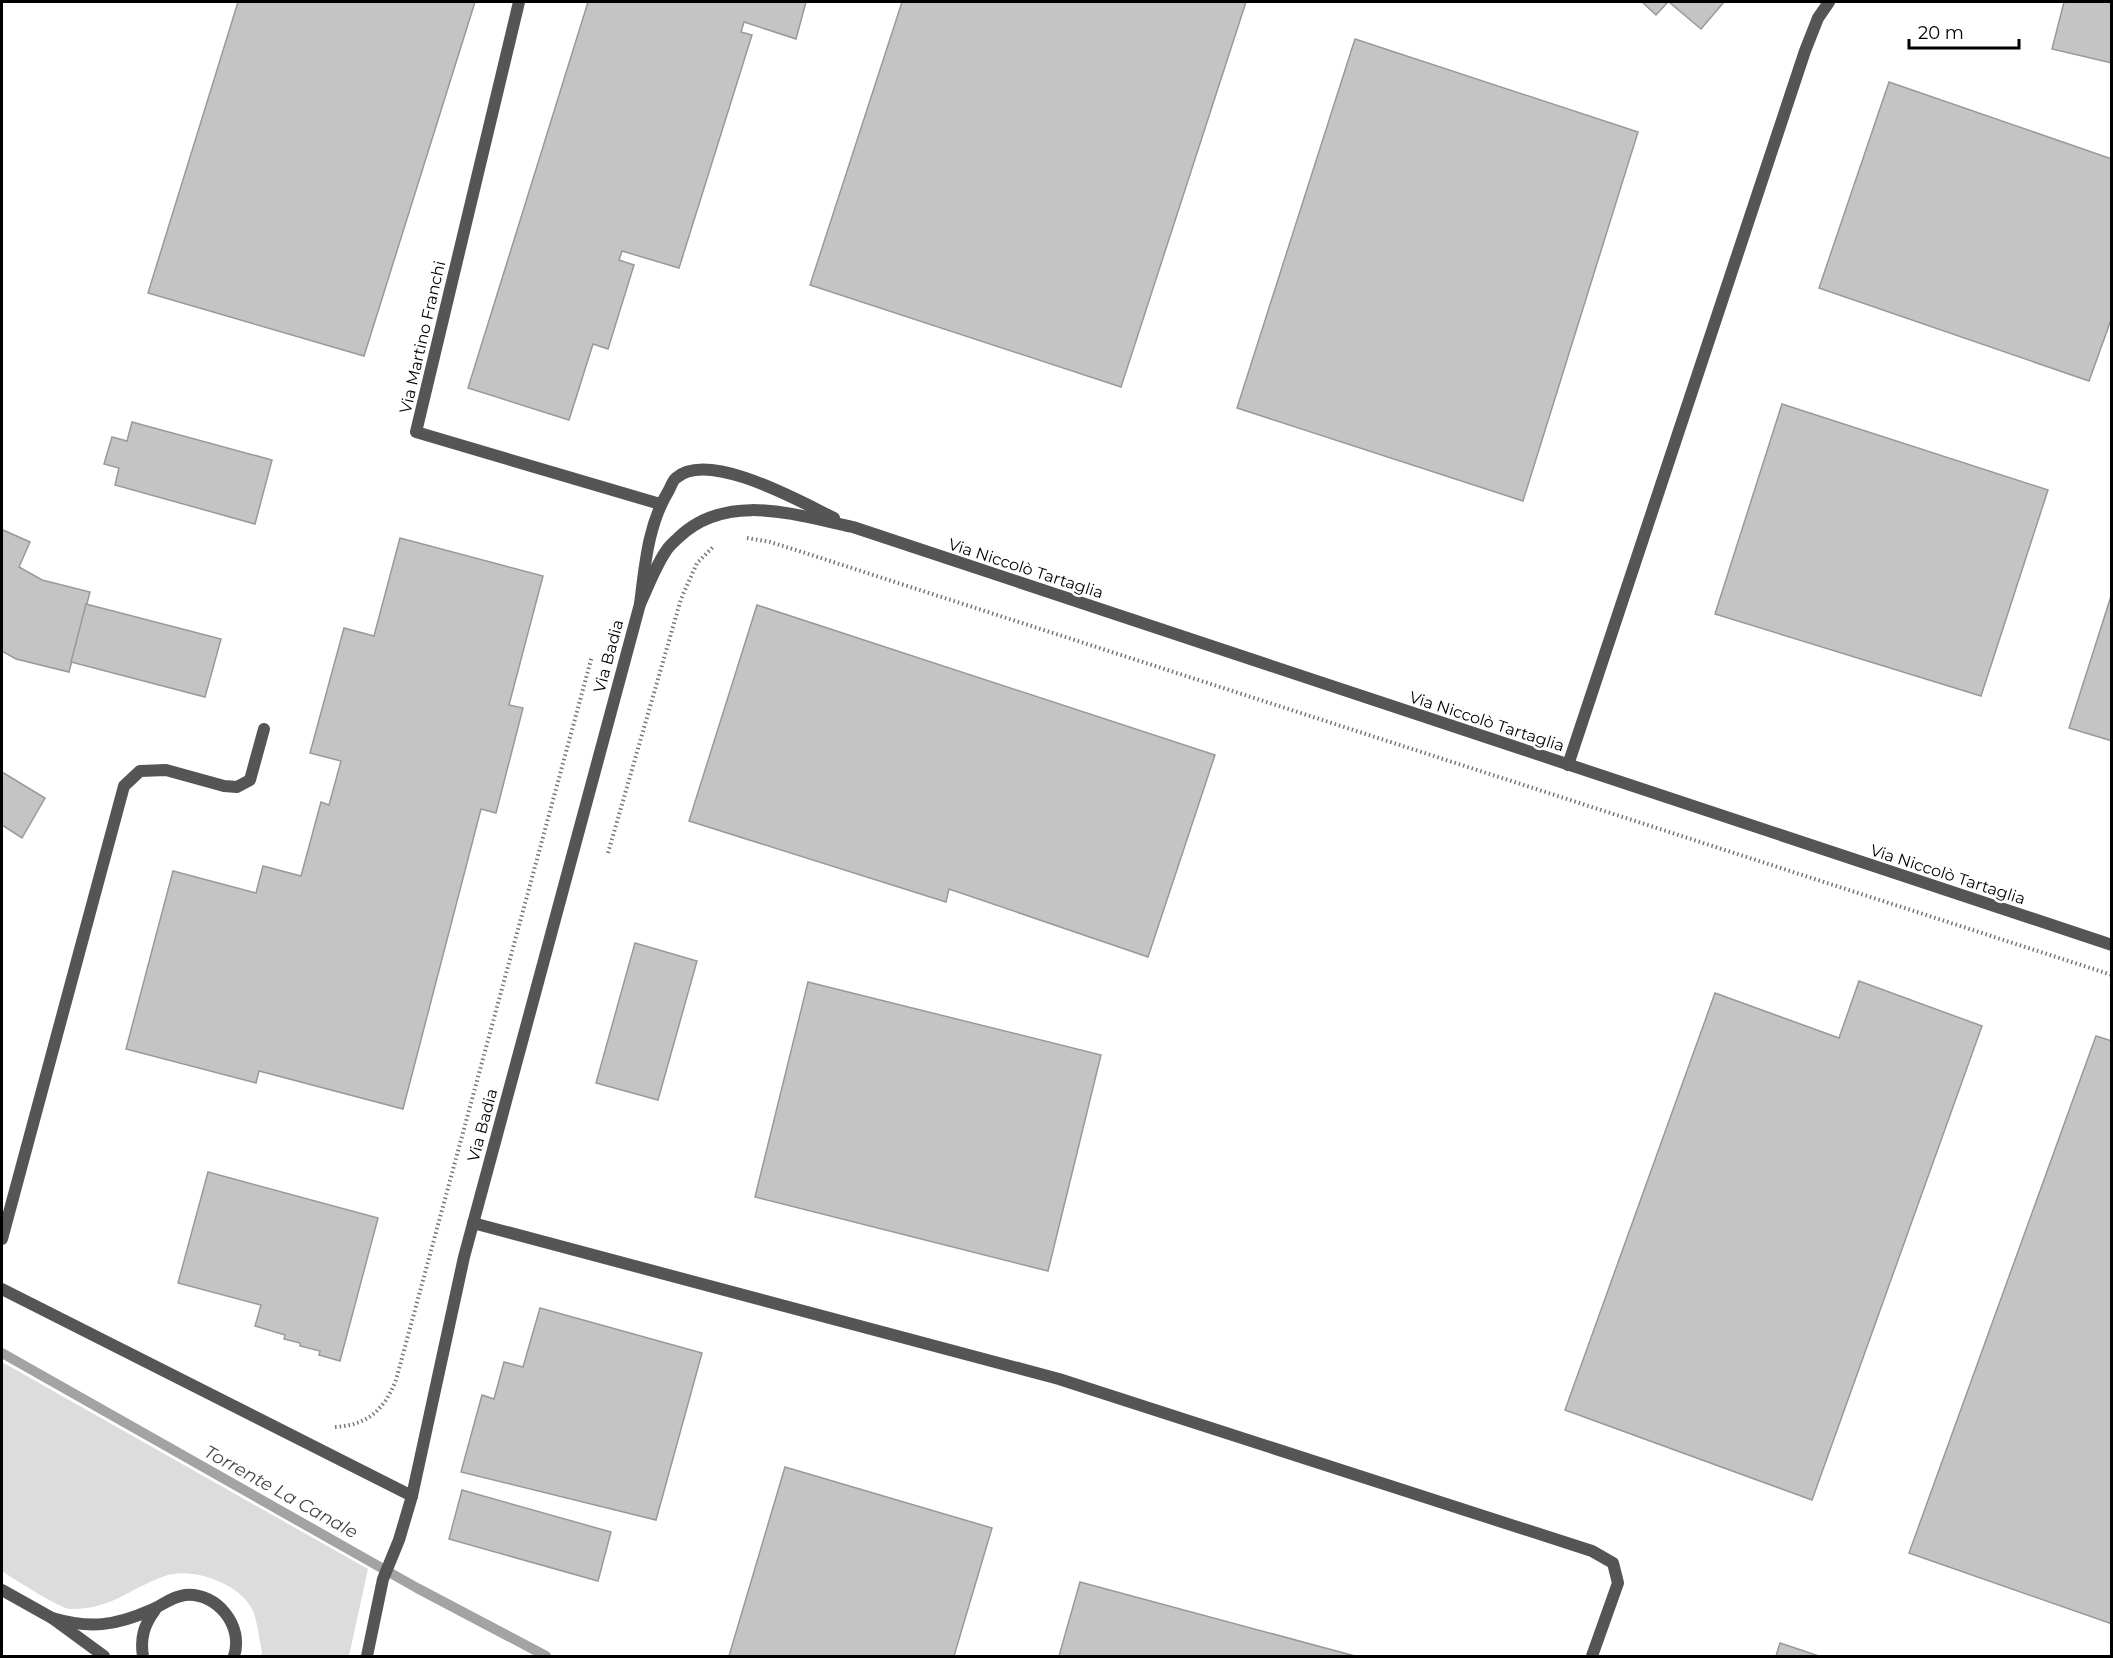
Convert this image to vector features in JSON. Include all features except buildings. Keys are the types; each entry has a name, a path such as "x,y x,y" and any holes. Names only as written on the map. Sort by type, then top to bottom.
{"street":[{"name":"Via Martino Franchi","path":"519,2 416,432 660,504"},
{"path":"1568,765 1805,51 1818,18 1829,2"},
{"name":"Via Niccolò Tartaglia","path":"676,478 696,469 723,471 766,486 853,527 2112,945"},
{"name":"Via Badia","path":"368,1656 383,1579 399,1540 412,1496 473,1223 640,604 648,543 660,504 676,478"},
{"name":"Via Niccolò Tartaglia","path":"710,517 732,511 760,509 853,527"},
{"name":"Via Badia","path":"640,604 666,549 688,529 710,517"},
{"path":"2,1239 124,786 140,771 166,770 224,786 237,787 250,780 264,729"},
{"path":"473,1223 1059,1379 1592,1551 1613,1563 1618,1583 1592,1656"},
{"path":"2,1289 412,1496"},
{"path":"2,1590 52,1618 104,1656"},
{"path":"52,1618 85,1626 120,1621 155,1609 169,1599 185,1595 202,1596 218,1604 229,1617 236,1632 234,1656"},
{"path":"143,1656 141,1639 146,1622 155,1609"}],"path":[{"path":"738,539 747,538 770,542 799,550 2112,975"},
{"path":"609,853 681,599 697,563 711,548 720,544"},
{"path":"327,1428 369,1419 382,1408 396,1380 592,656"}],"shaded area":[{"path":"2,1362 368,1569 349,1656 261,1656 256,1621 247,1601 227,1585 201,1576 188,1573 165,1576 109,1602 97,1606 70,1609 47,1599 2,1571"}],"waterway":[{"name":"Torrente La Canale","path":"2,1353 417,1588 546,1656"}]}
